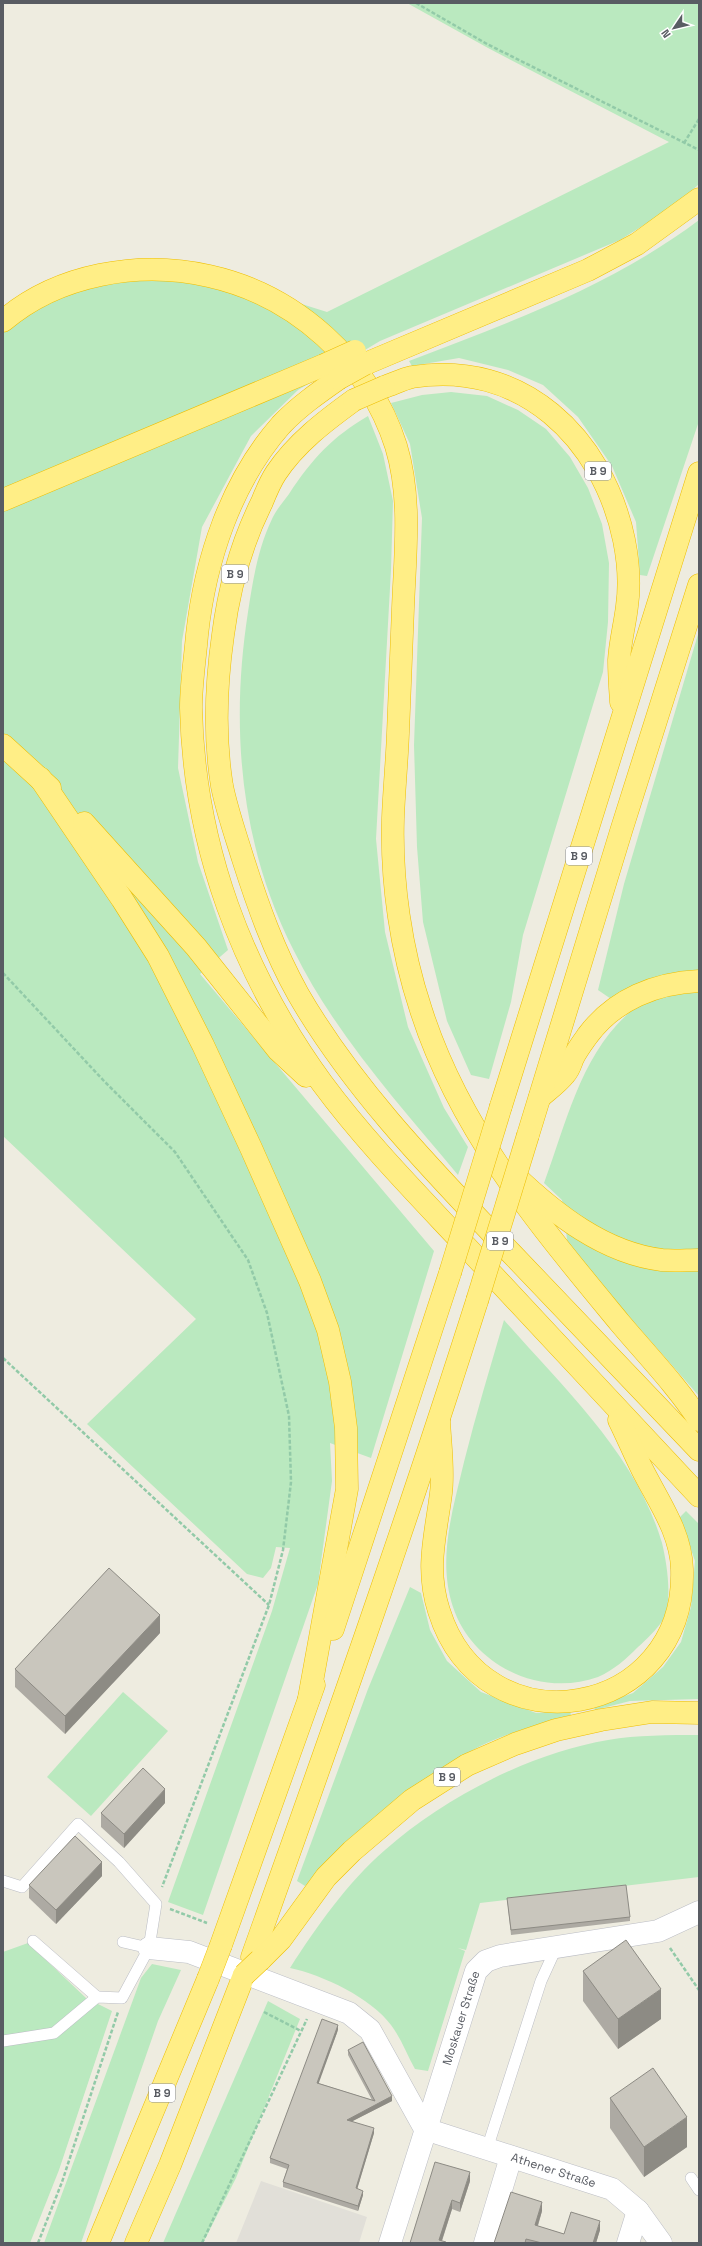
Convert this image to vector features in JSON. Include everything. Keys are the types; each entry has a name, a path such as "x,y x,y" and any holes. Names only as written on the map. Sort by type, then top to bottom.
{"highway":[{"path":"3,500 331,372 360,357 425,340 588,270 637,244 699,199"},
{"path":"3,321 16,310 44,293 92,277 157,270 201,274 224,279 271,298 321,331 352,366 380,408 396,447 406,506 398,732 393,821 395,874 401,929 412,978 435,1048 458,1099 482,1144 540,1226 699,1420"},
{"path":"331,372 310,398 281,425 248,470 229,509 206,584 199,619 191,704 193,754 205,831 215,870 230,915 260,985 287,1030 323,1084 350,1119 408,1184 699,1496"},
{"name":"B 9","path":"98,2243 208,1979 310,1698 450,1273 501,1106 622,717 619,660 627,604 627,570 624,540 617,514 604,480 582,446 561,420 536,401 509,387 479,379 445,375 412,377 354,400 326,420 298,446 275,474 253,520 237,563 226,613 219,663 217,744 223,789 257,905 273,943 298,993 324,1034 364,1088 456,1195 699,1450"},
{"path":"622,717 699,473"},
{"path":"249,1971 439,1420 622,828 699,585"},
{"path":"3,745 40,778 120,862 196,947 278,1050 350,1119"},
{"path":"40,778 122,899 158,956 203,1045 254,1155 310,1281 328,1330 340,1382 346,1428 347,1489 310,1698"},
{"path":"539,1098 566,1074 574,1056 588,1034 607,1015 628,1000 653,988 679,982 699,981"},
{"path":"482,1144 527,1187 568,1222 599,1240 630,1254 663,1260 699,1260"},
{"path":"439,1420 441,1491 432,1548 433,1584 438,1610 448,1635 463,1658 478,1674 500,1688 524,1698 553,1702 592,1696 627,1682 644,1668 662,1648 674,1622 681,1595 682,1567 676,1535 664,1507 642,1469 611,1403"},
{"name":"B 9","path":"136,2243 170,2165 249,1971 281,1939 326,1877 352,1851 412,1800 468,1765 515,1744 556,1730 601,1720 652,1712 699,1713"}],"street":[{"name":"Moskauer Straße","path":"390,2243 476,1971 486,1961 500,1956 658,1931 699,1912"},
{"path":"149,1948 189,1952 349,2013 370,2030 425,2129"},
{"name":"Athener Straße","path":"425,2129 612,2189 638,2211 661,2243"},
{"path":"485,2243 511,2157"},
{"path":"628,2243 638,2211"}],"lane":[{"path":"3,1881 22,1887 78,1824 120,1862 156,1904 149,1948 122,1998 97,1997 33,1941"},
{"path":"123,1942 149,1948"},
{"path":"487,2149 541,1981 557,1946"},
{"path":"3,2041 54,2033 97,1997"},
{"path":"691,2178 699,2190"}],"path":[{"path":"416,3 487,44 699,150"},
{"path":"684,143 699,119"},
{"path":"3,973 104,1081 175,1152 248,1260 267,1313 289,1416 291,1482 283,1550 269,1605 156,1904 201,1921"},
{"path":"3,1358 269,1605"},
{"path":"658,1931 699,1990"},
{"path":"38,2243 62,2182 122,1998"},
{"path":"202,2243 315,2001"},
{"path":"264,2012 301,2031"}],"shaded area":[{"path":"261,2181 367,2217 359,2243 236,2243"}],"green space":[{"path":"407,3 699,3 699,184 676,205 620,240 380,341 298,390 251,436 202,527 182,641 178,768 198,862 228,950 200,974 434,1251 371,1458 330,1443 332,1481 318,1584 203,1915 168,1902 272,1611 290,1548 276,1547 271,1568 263,1578 247,1574 87,1424 196,1319 3,1136 3,321 118,273 248,287 327,312 669,142 488,48"},
{"path":"699,220 699,421 647,576 640,575 636,522 612,466 578,417 543,385 508,370 459,358 412,366 409,361 485,332 595,284 631,265 665,244"},
{"path":"451,392 487,396 518,410 546,429 570,457 588,488 602,524 609,563 608,622 603,672 523,935 511,1002 489,1079 471,1075 447,1021 423,922 417,847 414,745 422,518 410,444 391,403 422,395"},
{"path":"368,416 383,454 393,501 391,570 376,839 385,932 408,1027 444,1108 468,1147 458,1175 369,1068 348,1040 310,982 276,911 262,870 251,828 244,785 240,742 240,699 243,656 252,588 263,541 276,512 315,459 344,432"},
{"path":"699,631 699,1396 568,1247 562,1200 544,1183 568,1114 587,1069 599,1048 613,1029 630,1012 598,990 624,884"},
{"path":"504,1320 573,1397 616,1451 635,1480 650,1511 662,1543 668,1582 668,1603 663,1620 648,1638 629,1656 615,1668 598,1677 576,1682 554,1683 532,1679 511,1672 492,1660 476,1645 462,1628 453,1607 448,1589 446,1571 448,1534 451,1516 473,1426"},
{"path":"686,1511 699,1524 699,1699 630,1701 595,1710 594,1707 633,1693 663,1667 681,1642 691,1607 695,1561 680,1517"},
{"path":"410,1587 421,1593 430,1630 447,1661 481,1692 536,1713 570,1711 571,1715 520,1730 495,1740 471,1751 448,1765 404,1796 305,1886 297,1881 368,1689"},
{"path":"123,1692 168,1731 91,1816 47,1777"},
{"path":"699,1735 699,1877 480,1903 466,1950 458,1948 465,1951 428,2071 415,2069 395,2030 382,2015 359,1997 317,1976 290,1968 333,1906 371,1863 408,1831 461,1796 489,1780 549,1755 578,1746 630,1737"},
{"path":"28,1943 86,1998 112,2011 59,2170 30,2243 3,2243 3,1952"},
{"path":"152,1964 181,1970 158,2021 81,2243 44,2243 141,1978"},
{"path":"268,2001 300,2019 236,2178 203,2243 163,2243"}],"building":[{"path":"109,1568 160,1615 65,1716 15,1669"},
{"path":"143,1768 165,1789 124,1834 101,1813"},
{"path":"75,1836 102,1862 56,1910 29,1885"},
{"path":"626,1885 630,1917 511,1930 507,1898"},
{"path":"626,1940 661,1989 618,2019 583,1971"},
{"path":"322,2019 338,2025 317,2083 375,2101 348,2050 363,2042 392,2096 347,2120 374,2128 356,2188 363,2191 358,2206 283,2182 289,2165 270,2158"},
{"path":"653,2068 687,2117 644,2147 610,2098"},
{"path":"435,2162 470,2172 460,2203 452,2200 439,2240 446,2243 410,2243"},
{"path":"511,2192 542,2202 535,2225 564,2234 571,2212 600,2221 593,2243 542,2243 526,2239 525,2243 494,2243"}]}
